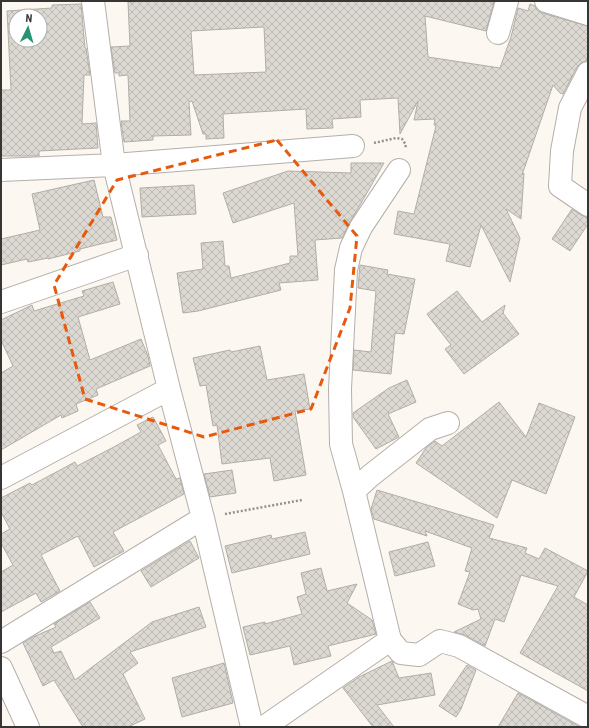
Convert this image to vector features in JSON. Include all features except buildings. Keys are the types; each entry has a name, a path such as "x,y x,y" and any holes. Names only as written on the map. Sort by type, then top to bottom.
{"street":[{"path":"93,1 114,165 169,389 203,518 252,727"},
{"path":"498,33 507,1"},
{"path":"546,1 588,14"},
{"path":"588,73 570,108 562,151 560,186 588,205"},
{"path":"1,170 114,165 353,146"},
{"path":"399,170 360,227 351,248 346,270 340,389 341,444 390,640 401,653 419,655 440,641 459,646 588,717"},
{"path":"1,302 137,255"},
{"path":"1,478 169,389"},
{"path":"354,492 370,476 430,429 448,423"},
{"path":"1,642 203,518"},
{"path":"264,727 390,640"},
{"path":"1,668 28,727"}],"path":[{"path":"353,146 382,142 396,138 402,139 406,145 399,170"},
{"path":"203,518 302,500"}],"highlighted area":[{"path":"277,140 357,236 350,308 311,409 204,437 85,399 54,285 117,180"}]}
